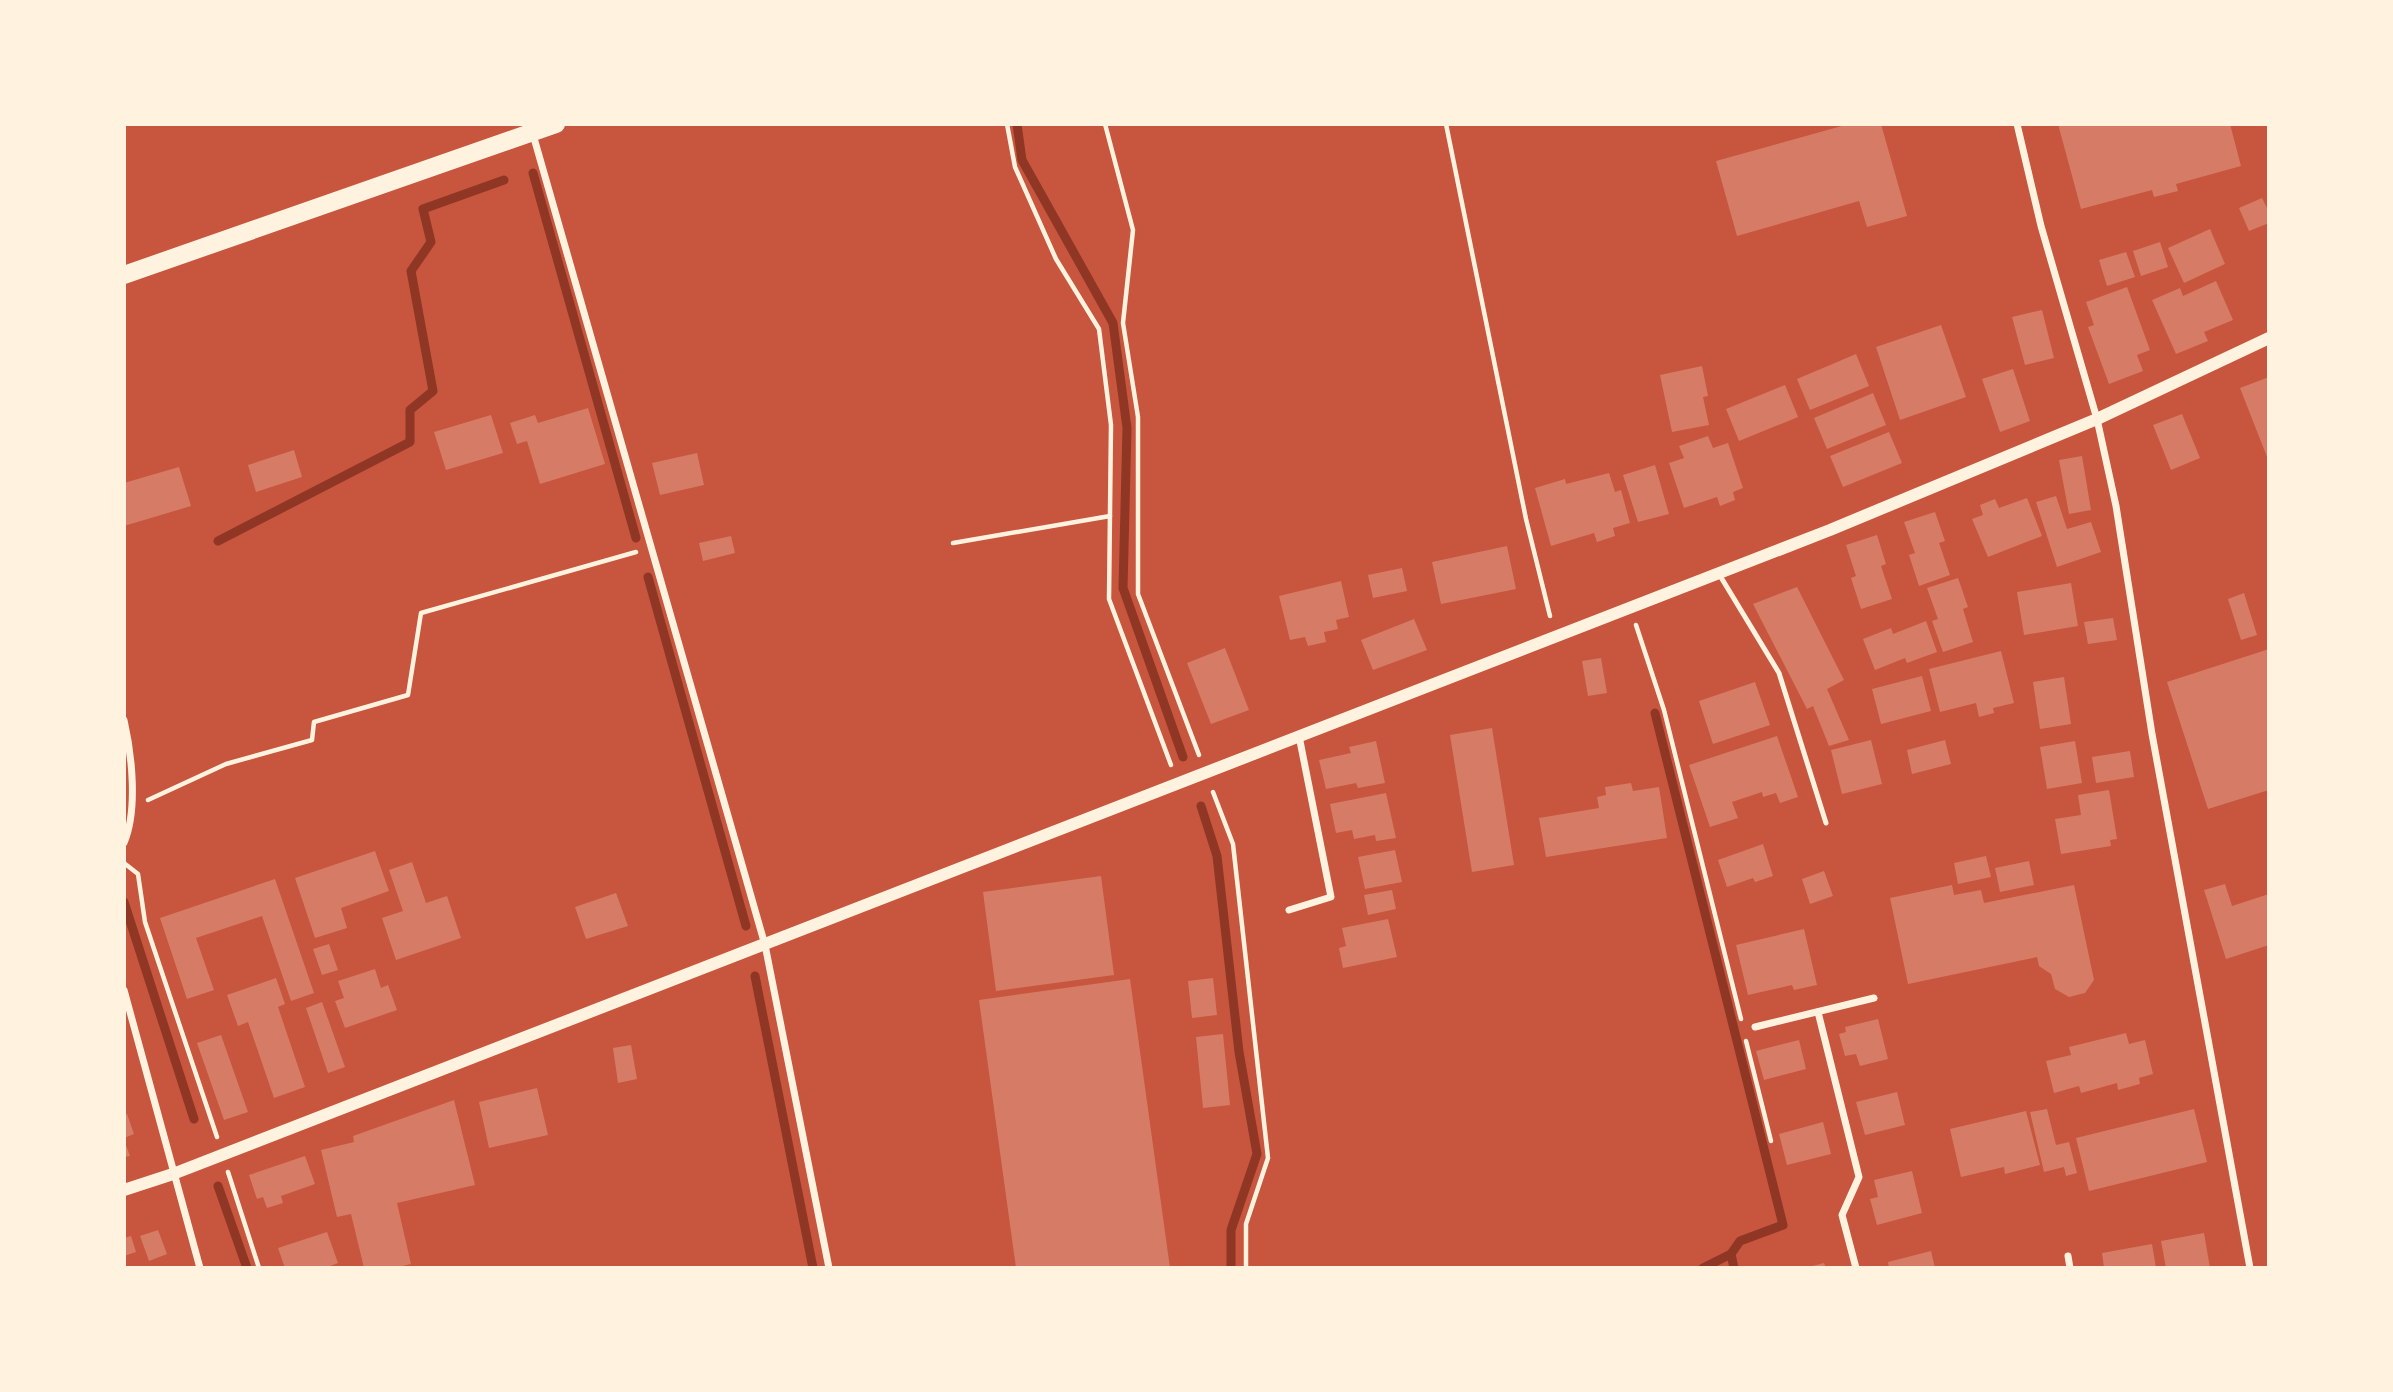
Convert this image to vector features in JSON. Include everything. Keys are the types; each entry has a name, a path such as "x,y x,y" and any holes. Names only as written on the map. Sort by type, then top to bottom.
{"main road":[{"path":"124,275 531,128 556,124"}],"street":[{"path":"2017,124 2041,226 2097,419 2116,506 2152,734 2250,1268"},
{"path":"531,128 765,945 829,1268"},
{"path":"124,1190 223,1155 1719,573 2097,419 2269,338"},
{"path":"124,720 134,802 130,829 124,843"},
{"path":"1289,910 1331,897 1300,736"},
{"path":"124,990 200,1268"},
{"path":"1755,1027 1874,998"},
{"path":"1818,1012 1859,1177 1842,1215 1856,1268"},
{"path":"2068,1256 2070,1268"}],"lane":[{"path":"1719,573 1779,673 1826,823"}],"path":[{"path":"1007,124 1015,167 1051,247 1099,329 1111,425 1109,599 1178,784"},
{"path":"1105,124 1133,230 1123,323 1138,417 1138,594 1233,844 1268,1158 1246,1224 1246,1268"},
{"path":"1446,124 1526,519 1555,637"},
{"path":"953,543 1110,516"},
{"path":"134,802 154,799 226,764 312,740 314,722 408,695 421,614 652,547"},
{"path":"1630,608 1664,710 1741,1020"},
{"path":"124,863 138,874 145,922 259,1268"},
{"path":"1744,1033 1771,1141"}],"building":[{"path":"1849,124 1881,124 1907,216 1867,227 1859,201 1737,236 1716,161"},
{"path":"2058,124 2230,124 2241,166 2176,184 2178,191 2154,197 2152,190 2081,209"},
{"path":"2262,198 2269,212 2269,223 2249,231 2239,208"},
{"path":"2210,229 2225,264 2184,283 2168,248"},
{"path":"2160,242 2168,267 2141,276 2133,251"},
{"path":"2126,252 2135,277 2107,286 2099,260"},
{"path":"2216,281 2233,320 2204,332 2208,341 2176,354 2152,300 2180,288 2183,296"},
{"path":"2127,287 2150,350 2137,355 2143,371 2109,384 2088,327 2094,325 2086,302"},
{"path":"2042,310 2054,358 2025,365 2012,317"},
{"path":"1941,325 1966,397 1900,420 1876,347"},
{"path":"1856,354 1869,386 1810,410 1797,379"},
{"path":"1702,366 1708,396 1703,397 1709,425 1672,432 1660,375"},
{"path":"2013,369 2030,421 2000,432 1982,379"},
{"path":"2269,377 2269,462 2240,388"},
{"path":"1785,385 1798,417 1739,441 1726,409"},
{"path":"1873,393 1886,425 1827,449 1814,418"},
{"path":"588,408 605,464 540,484 527,441 517,444 510,423 535,415 538,423"},
{"path":"2182,414 2200,458 2171,470 2153,425"},
{"path":"491,415 503,453 446,470 434,432"},
{"path":"1889,432 1902,463 1843,487 1830,456"},
{"path":"1708,436 1713,448 1728,443 1743,488 1733,492 1735,500 1720,506 1717,497 1684,508 1669,463 1684,458 1679,446"},
{"path":"294,450 302,477 256,492 248,465"},
{"path":"697,453 704,485 660,495 652,463"},
{"path":"2082,456 2091,510 2069,514 2059,460"},
{"path":"1655,465 1669,514 1638,522 1623,475"},
{"path":"179,467 191,506 124,526 124,483"},
{"path":"1609,473 1615,492 1621,490 1630,523 1613,528 1615,536 1597,542 1594,533 1551,546 1535,488 1565,479 1566,484"},
{"path":"2056,496 2067,529 2091,522 2101,552 2057,567 2036,502"},
{"path":"2027,498 2042,536 1988,557 1972,519 1983,515 1980,505 1995,499 1999,508"},
{"path":"1935,512 1945,541 1939,543 1950,575 1919,586 1909,555 1915,553 1904,522"},
{"path":"1877,535 1886,564 1881,566 1892,599 1861,609 1851,578 1856,576 1846,545"},
{"path":"731,536 735,553 703,561 699,543"},
{"path":"1507,546 1516,589 1441,604 1432,562"},
{"path":"1402,568 1407,591 1373,598 1368,575"},
{"path":"1958,578 1968,607 1963,609 1973,642 1943,652 1932,621 1938,619 1927,588"},
{"path":"1341,581 1349,617 1336,620 1338,629 1324,632 1326,642 1308,646 1305,637 1290,640 1279,596"},
{"path":"2071,583 2078,626 2024,635 2017,592"},
{"path":"1797,587 1844,680 1827,689 1849,740 1829,746 1813,706 1807,709 1753,604"},
{"path":"2244,593 2257,635 2241,640 2228,599"},
{"path":"2113,618 2117,640 2088,644 2084,622"},
{"path":"1414,619 1427,650 1373,670 1361,640"},
{"path":"1926,621 1937,652 1907,663 1905,658 1875,670 1863,639 1891,628 1893,634"},
{"path":"1225,648 1249,710 1211,724 1187,663"},
{"path":"2269,649 2269,790 2208,809 2167,682"},
{"path":"2001,651 2014,703 1993,708 1994,713 1979,717 1976,703 1940,712 1929,669"},
{"path":"1601,658 1607,693 1588,696 1582,661"},
{"path":"1922,676 1931,711 1881,724 1872,689"},
{"path":"2064,677 2071,724 2040,729 2033,682"},
{"path":"1755,682 1770,725 1713,744 1699,701"},
{"path":"1492,728 1514,865 1472,872 1450,735"},
{"path":"1777,736 1798,797 1780,803 1776,793 1763,797 1762,792 1732,802 1738,818 1710,827 1689,765"},
{"path":"1871,740 1882,784 1842,794 1831,750"},
{"path":"1945,740 1951,764 1912,774 1907,750"},
{"path":"1376,741 1385,783 1358,788 1356,783 1326,789 1319,760 1351,753 1349,747"},
{"path":"2075,741 2082,783 2047,789 2040,747"},
{"path":"2130,751 2134,777 2096,783 2092,757"},
{"path":"1631,783 1633,791 1659,787 1667,838 1546,857 1539,818 1599,808 1597,797 1606,795 1605,787"},
{"path":"2109,790 2117,839 2110,840 2111,846 2061,854 2055,819 2081,815 2078,795"},
{"path":"1386,793 1396,838 1376,841 1375,835 1354,839 1352,830 1336,833 1330,804"},
{"path":"1763,844 1773,876 1755,882 1753,878 1727,887 1718,860"},
{"path":"1395,850 1402,882 1365,889 1358,857"},
{"path":"375,851 389,891 341,908 347,928 315,938 295,878"},
{"path":"1986,856 1991,877 1958,884 1954,863"},
{"path":"2029,861 2034,885 2000,892 1995,868"},
{"path":"412,862 426,903 447,896 461,938 396,960 382,918 403,911 389,870"},
{"path":"1824,871 1833,896 1810,904 1802,879"},
{"path":"1101,876 1114,975 996,991 983,892"},
{"path":"275,879 314,993 291,1001 262,916 196,938 214,990 187,999 160,918"},
{"path":"2225,884 2232,906 2269,894 2269,945 2226,959 2204,890"},
{"path":"1952,885 1954,895 1981,890 1984,903 2074,885 2094,980 2085,993 2069,997 2055,989 2051,974 2039,966 2037,957 1908,984 1890,898"},
{"path":"1392,890 1396,909 1368,915 1364,895"},
{"path":"616,893 628,926 586,939 575,907"},
{"path":"1388,919 1397,957 1343,968 1339,948 1346,946 1342,928"},
{"path":"1804,929 1817,985 1794,990 1792,985 1748,995 1736,945"},
{"path":"329,944 338,970 322,975 313,949"},
{"path":"375,969 381,988 388,985 397,1010 345,1028 335,1001 344,998 338,981"},
{"path":"276,978 285,1004 278,1007 305,1087 274,1098 248,1022 238,1026 227,995"},
{"path":"1213,978 1217,1015 1192,1018 1188,981"},
{"path":"1130,979 1170,1268 1016,1268 979,1000"},
{"path":"322,1002 345,1067 328,1073 306,1008"},
{"path":"1878,1019 1888,1059 1860,1066 1856,1054 1845,1056 1839,1034 1846,1032 1845,1027"},
{"path":"2126,1033 2129,1044 2145,1040 2153,1074 2139,1078 2140,1084 2118,1090 2117,1083 2081,1093 2079,1086 2054,1093 2046,1061 2071,1055 2069,1047"},
{"path":"1223,1034 1230,1105 1203,1108 1196,1037"},
{"path":"221,1035 248,1112 224,1120 197,1043"},
{"path":"1799,1040 1806,1069 1764,1080 1756,1051"},
{"path":"631,1045 637,1079 618,1083 613,1048"},
{"path":"537,1088 548,1135 489,1148 479,1102"},
{"path":"1897,1092 1905,1125 1865,1135 1856,1102"},
{"path":"454,1100 475,1185 397,1203 411,1264 394,1268 364,1268 351,1214 337,1217 321,1150 354,1142 353,1136"},
{"path":"2047,1109 2056,1145 2069,1142 2077,1173 2066,1176 2064,1167 2044,1172 2030,1112"},
{"path":"2194,1109 2207,1162 2089,1191 2076,1138"},
{"path":"2026,1111 2040,1165 2005,1174 2004,1167 1961,1177 1950,1129"},
{"path":"127,1114 134,1134 124,1138 124,1115"},
{"path":"1823,1122 1831,1154 1787,1165 1779,1134"},
{"path":"124,1140 130,1156 124,1157"},
{"path":"305,1156 315,1184 281,1196 283,1203 267,1208 263,1197 257,1199 249,1175"},
{"path":"1912,1171 1922,1213 1877,1225 1870,1199 1878,1197 1874,1180"},
{"path":"158,1230 167,1254 149,1261 140,1236"},
{"path":"327,1232 338,1263 325,1268 285,1268 278,1248"},
{"path":"2204,1233 2210,1268 2166,1268 2161,1241"},
{"path":"131,1236 136,1252 124,1256 124,1238"},
{"path":"2152,1244 2156,1268 2104,1268 2102,1253"},
{"path":"1931,1251 1935,1268 1889,1268 1888,1262"},
{"path":"1824,1263 1826,1268 1808,1268 1808,1267"}],"waterway":[{"path":"1017,124 1022,160 1113,323 1127,428 1123,588 1183,757"},
{"path":"533,173 636,538"},
{"path":"218,541 410,442 410,410 433,391 411,271 431,242 423,209 504,180"},
{"path":"648,577 746,926"},
{"path":"1655,713 1783,1225 1740,1241 1731,1254"},
{"path":"1201,806 1217,856 1239,1052 1257,1154 1231,1230 1231,1268"},
{"path":"124,902 194,1119"},
{"path":"755,976 813,1268"},
{"path":"218,1186 247,1268"},
{"path":"1703,1268 1731,1254 1734,1268"}]}
